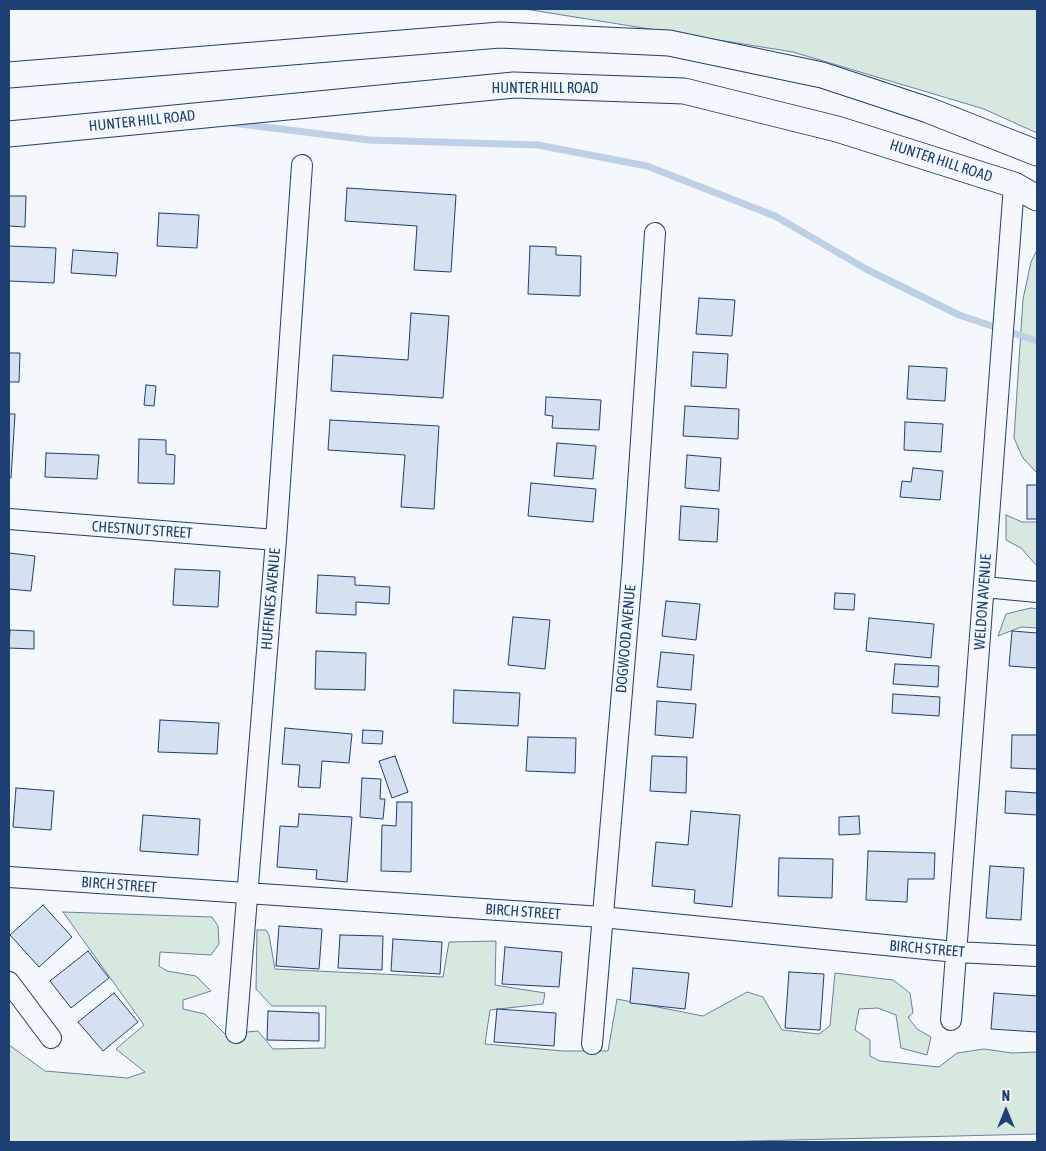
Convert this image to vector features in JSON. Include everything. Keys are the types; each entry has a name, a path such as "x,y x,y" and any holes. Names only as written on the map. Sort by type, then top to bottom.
{"street":[{"path":"9,75 500,35 669,43 822,75 928,110 1037,153"},
{"name":"HUNTER HILL ROAD","path":"9,134 514,85 684,91 837,129 1014,184 1037,198"},
{"name":"HUFFINES AVENUE","path":"236,1033 276,540 302,165"},
{"name":"WELDON AVENUE","path":"951,1020 1014,184"},
{"name":"DOGWOOD AVENUE","path":"592,1044 632,573 654,233"},
{"name":"CHESTNUT STREET","path":"9,519 276,540"},
{"path":"984,588 1037,592"},
{"name":"BIRCH STREET","path":"9,877 602,918 956,952 1037,956"},
{"path":"9,982 51,1038"}],"shaded area":[{"path":"525,9 1037,9 1037,133 984,109 793,52"},
{"path":"1037,250 1037,473 1023,458 1014,438 1023,299 1031,262"},
{"path":"1006,515 1022,522 1037,522 1037,566 1021,548 1006,540"},
{"path":"1031,608 1037,609 1037,628 1021,627 998,636 1006,614"},
{"path":"63,912 212,917 218,926 219,944 211,955 160,952 159,966 167,971 196,976 211,991 183,1000 183,1009 205,1014 225,1034 258,1031 273,1049 325,1048 326,1006 272,1006 256,989 257,930 266,930 269,935 275,969 443,977 449,942 496,941 495,985 545,993 543,1004 490,1010 485,1044 563,1051 608,1051 617,999 703,1016 747,992 763,997 782,1030 819,1034 830,1026 835,973 893,980 910,993 913,1013 908,1017 917,1029 931,1037 927,1055 901,1048 896,1015 878,1008 859,1009 855,1030 870,1040 870,1056 880,1061 939,1067 957,1053 984,1049 1012,1053 1037,1052 1037,1134 712,1142 9,1142 9,1045 45,1071 128,1078 145,1072 116,1049 144,1025"}],"building":[{"path":"347,188 456,195 451,272 414,270 417,226 345,221"},
{"path":"9,196 26,196 25,227 9,226"},
{"path":"159,213 199,215 197,248 157,246"},
{"path":"9,246 56,248 54,283 9,281"},
{"path":"530,246 556,247 556,255 581,256 580,296 528,294"},
{"path":"73,250 118,253 116,276 71,273"},
{"path":"699,298 735,300 732,336 696,334"},
{"path":"411,313 449,316 443,398 331,391 333,355 408,360"},
{"path":"693,352 728,354 726,388 691,386"},
{"path":"9,353 20,353 19,382 9,382"},
{"path":"909,366 947,368 945,401 907,399"},
{"path":"146,385 156,386 154,406 144,405"},
{"path":"546,397 601,400 599,430 552,428 553,416 545,415"},
{"path":"685,406 739,409 738,439 683,436"},
{"path":"9,414 15,414 11,478 9,477"},
{"path":"330,420 439,426 434,509 401,507 405,455 328,450"},
{"path":"905,422 943,424 941,452 904,450"},
{"path":"139,439 166,440 166,454 175,455 174,484 138,483"},
{"path":"557,443 596,446 593,479 554,476"},
{"path":"46,453 99,455 97,479 45,477"},
{"path":"687,455 721,458 719,491 685,488"},
{"path":"913,468 943,471 940,500 900,497 902,481 911,482"},
{"path":"531,483 596,489 593,522 528,516"},
{"path":"1027,485 1037,485 1037,519 1027,519"},
{"path":"681,506 719,509 717,542 679,540"},
{"path":"9,553 35,556 31,591 9,589"},
{"path":"175,569 220,571 218,607 173,605"},
{"path":"318,575 355,577 355,585 390,587 389,604 356,602 356,615 316,613"},
{"path":"835,593 855,594 854,610 834,609"},
{"path":"666,601 700,604 696,640 662,636"},
{"path":"513,617 550,620 545,669 508,665"},
{"path":"869,618 934,624 931,658 866,651"},
{"path":"10,630 34,631 34,649 9,648"},
{"path":"1012,631 1037,633 1037,668 1009,666"},
{"path":"316,651 366,653 365,690 315,689"},
{"path":"661,652 694,655 691,690 657,687"},
{"path":"895,664 939,666 938,687 893,684"},
{"path":"454,690 520,693 518,726 453,723"},
{"path":"893,694 940,697 939,716 892,713"},
{"path":"657,701 696,704 693,738 655,735"},
{"path":"160,720 219,723 217,754 158,752"},
{"path":"285,728 352,734 349,763 322,761 320,788 298,787 300,765 282,764"},
{"path":"363,730 383,731 382,744 362,743"},
{"path":"1012,735 1037,735 1037,769 1011,768"},
{"path":"528,737 576,738 575,773 526,771"},
{"path":"395,756 408,792 392,798 379,761"},
{"path":"652,756 687,757 686,793 650,791"},
{"path":"362,778 381,779 380,799 385,799 383,819 360,817"},
{"path":"16,788 54,791 51,830 13,827"},
{"path":"1006,791 1037,793 1037,815 1005,813"},
{"path":"397,802 412,802 411,872 381,871 382,825 396,826"},
{"path":"691,811 740,815 732,907 694,903 695,890 652,886 656,842 688,845"},
{"path":"299,814 352,817 347,882 316,879 317,870 277,867 280,826 298,827"},
{"path":"143,815 200,819 198,855 140,851"},
{"path":"859,816 860,834 839,835 839,817"},
{"path":"868,851 935,853 934,879 908,879 907,902 866,900"},
{"path":"779,858 833,859 832,898 778,896"},
{"path":"990,866 1024,868 1021,920 986,918"},
{"path":"43,905 72,937 39,967 10,935"},
{"path":"279,926 322,929 319,969 276,966"},
{"path":"340,935 383,936 382,970 338,968"},
{"path":"393,939 442,942 440,974 391,971"},
{"path":"505,947 562,952 559,987 502,984"},
{"path":"88,951 109,978 71,1008 50,981"},
{"path":"633,968 689,973 685,1009 630,1003"},
{"path":"789,972 824,974 820,1030 785,1028"},
{"path":"114,993 138,1022 103,1051 78,1022"},
{"path":"994,993 1037,996 1037,1032 991,1029"},
{"path":"497,1009 556,1013 554,1046 494,1042"},
{"path":"268,1011 319,1013 319,1041 267,1040"}],"waterway":[{"path":"232,123 369,140 538,145 647,166 775,216 866,269 959,315 1037,341"}]}
